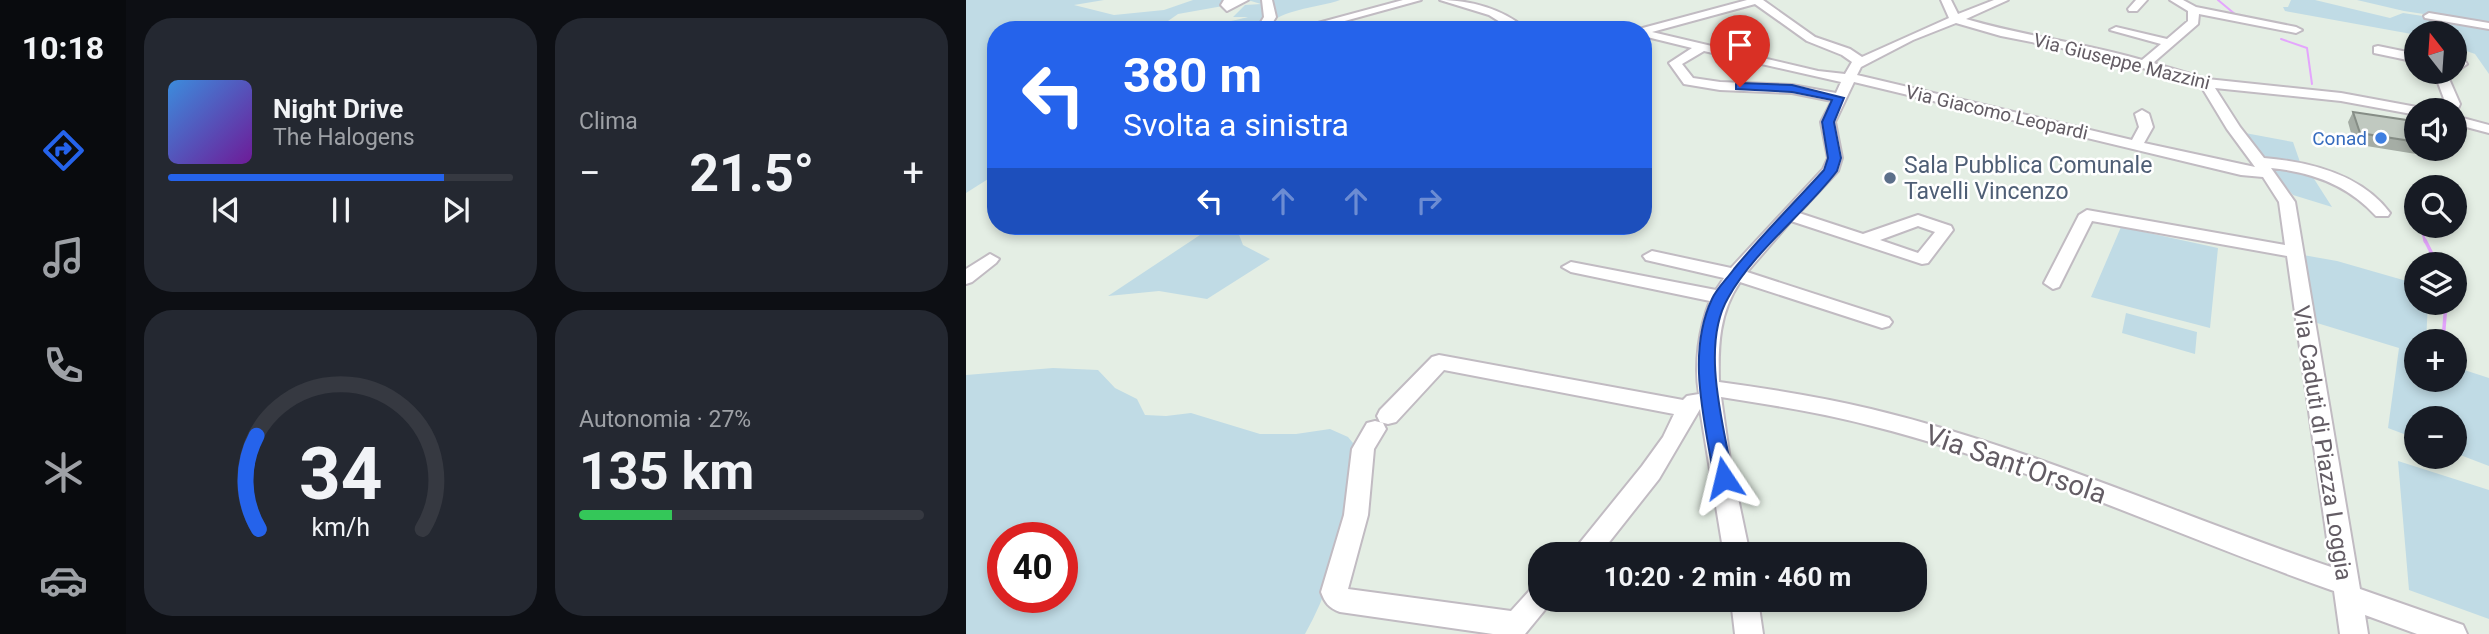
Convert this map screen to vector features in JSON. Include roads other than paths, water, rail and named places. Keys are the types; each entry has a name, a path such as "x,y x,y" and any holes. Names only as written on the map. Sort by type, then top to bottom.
{"street":[{"path":"1229,0 1227,8 1243,0"},
{"path":"1267,0 1270,17 1268,21"},
{"path":"1333,21 1416,0"},
{"path":"1445,0 1493,13 1506,21"},
{"path":"1652,29 1757,0 1811,39 1846,52 1860,62"},
{"path":"1946,0 1955,19"},
{"path":"1735,542 1708,387 1708,340 1720,297 1834,164 1834,150 1827,130 1828,122 1848,78 1860,62 2003,0"},
{"path":"2133,9 2142,0"},
{"path":"2175,0 2193,10 2296,30"},
{"path":"2144,65 2194,22 2193,10"},
{"path":"2429,16 2489,26"},
{"path":"2230,18 2275,36"},
{"name":"Via Giuseppe Mazzini","path":"1955,19 1994,32 2083,48 2207,83 2341,97 2404,109"},
{"path":"2116,30 2169,43"},
{"path":"1652,33 1818,75 1848,78"},
{"path":"1703,47 1675,64 1689,81 1720,86 1792,89 1839,98"},
{"path":"2378,50 2404,55"},
{"name":"Via Giacomo Leopardi","path":"1848,78 2241,170 2263,167"},
{"name":"Via Caduti di Piazza Loggia","path":"2207,83 2234,129 2287,202 2345,590 2354,634"},
{"path":"2136,145 2146,127 2142,114"},
{"path":"2467,123 2489,129"},
{"path":"2263,167 2307,168 2331,177 2371,199 2382,213"},
{"path":"1789,215 1863,240"},
{"path":"2053,283 2087,215 2294,253"},
{"path":"1652,256 1737,275 1882,323"},
{"path":"966,278 990,259"},
{"path":"1571,267 1720,297"},
{"path":"1528,611 1511,629 1340,600 1334,592 1356,516 1363,449 1381,422 1439,362 1686,409"},
{"path":"1595,542 1616,518 1673,440 1686,409 1708,387"},
{"name":"Via Sant'Orsola","path":"1708,387 1782,397 1949,439 2012,458 2453,634"},
{"path":"1673,440 1695,429 1714,428"},
{"path":"1746,612 1749,634"}],"waterway":[{"path":"2218,0 2236,15"},
{"path":"2281,39 2307,48 2312,84"},
{"path":"2424,238 2425,242"},
{"path":"2425,240 2431,252"},
{"path":"2444,329 2445,315"}],"place":[{"name":"Conad","path":"2381,138"},
{"name":"Sala Pubblica Comunale Tavelli Vincenzo","path":"1890,178"}]}
